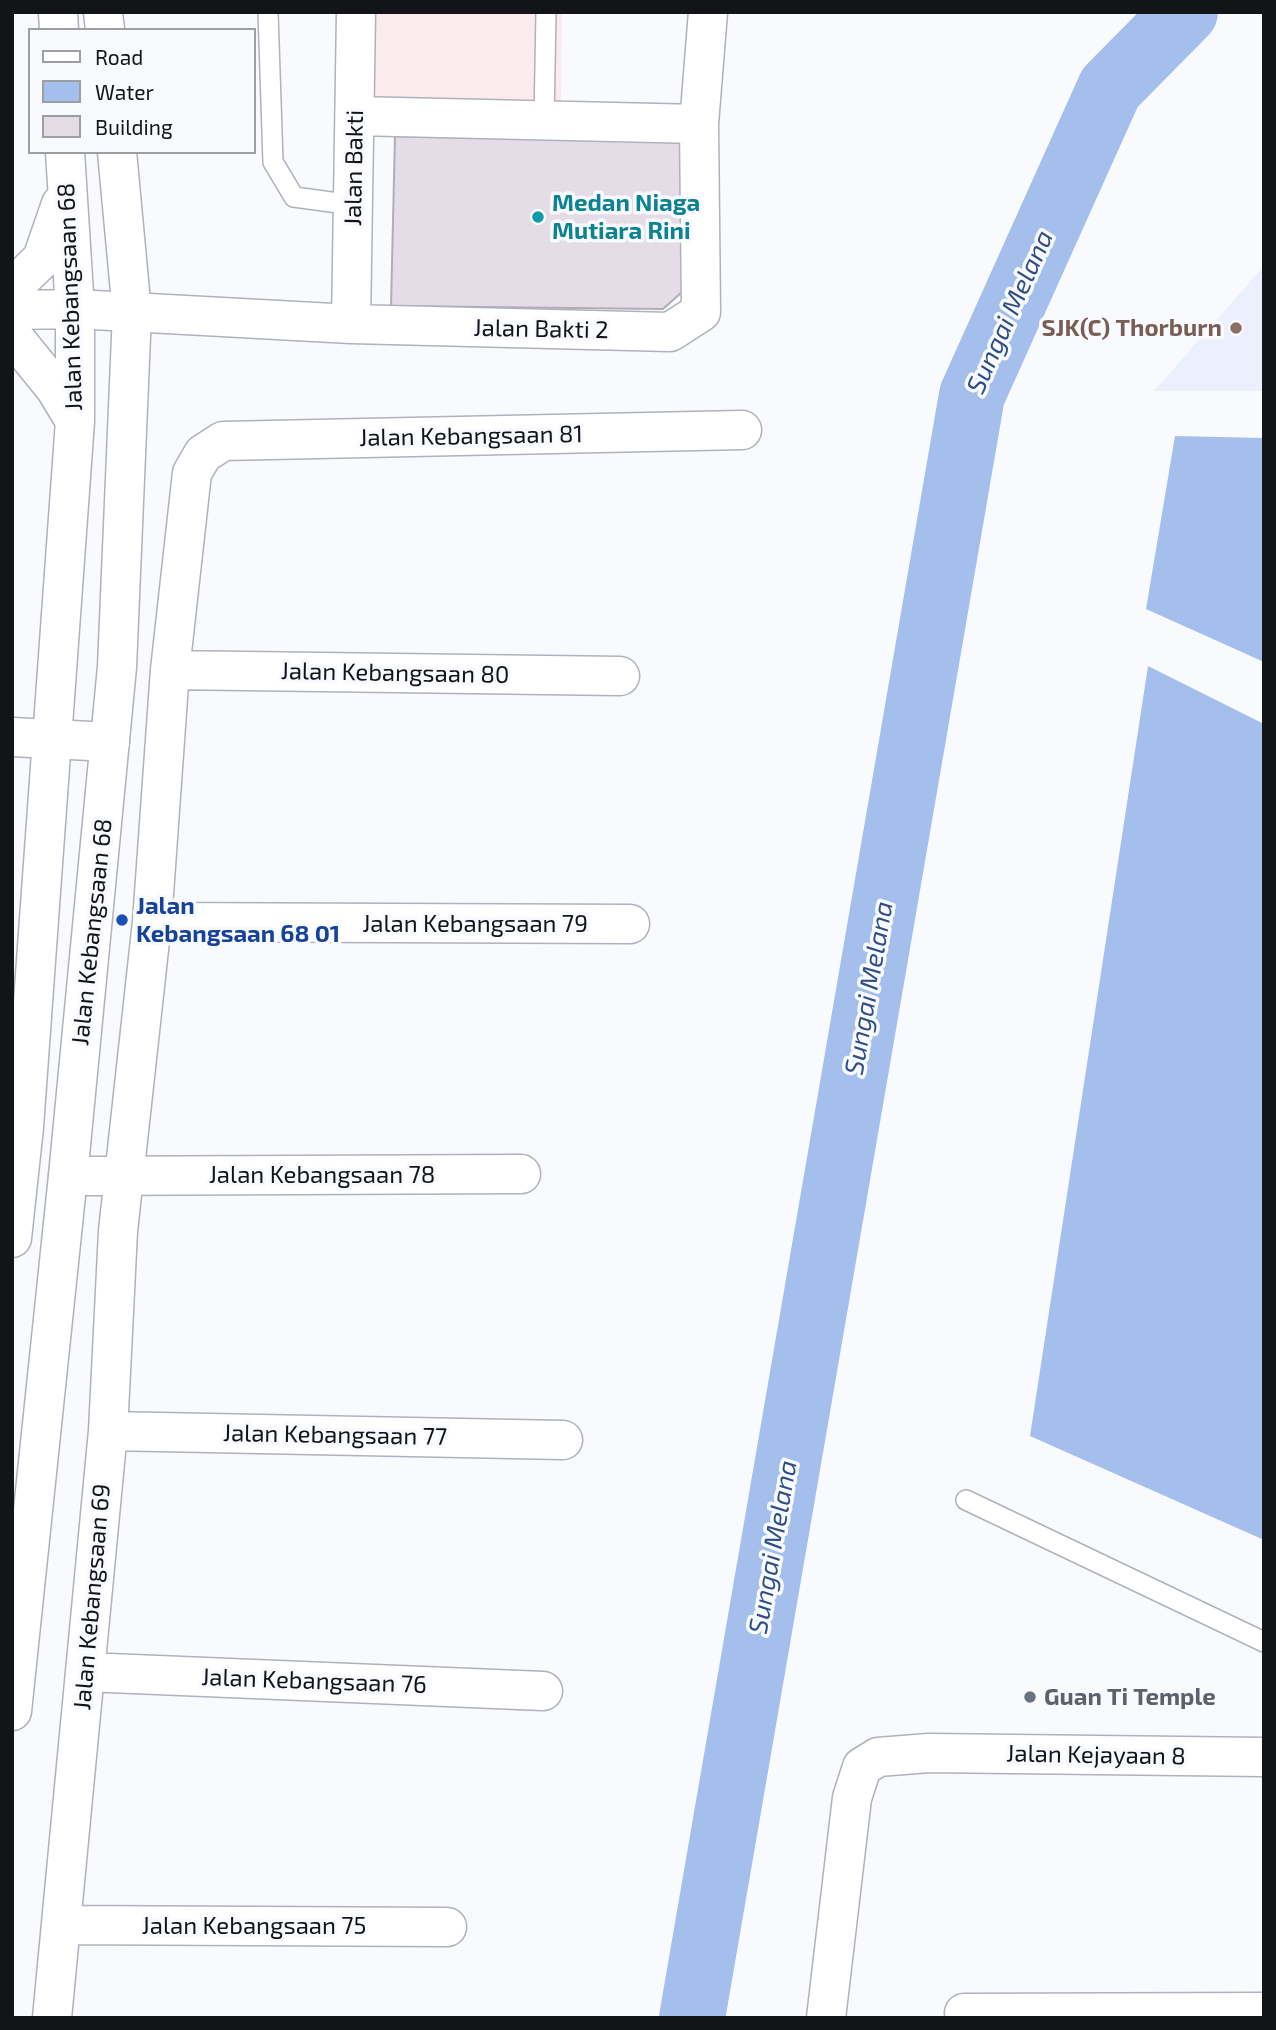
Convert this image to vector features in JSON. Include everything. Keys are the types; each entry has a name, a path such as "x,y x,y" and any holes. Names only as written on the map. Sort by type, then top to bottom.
{"street":[{"name":"Jalan Bakti","path":"351,324 356,12"},
{"name":"Jalan Bakti 2","path":"12,310 75,309 351,324 670,332 701,312 699,124 708,12"},
{"path":"355,116 699,124"},
{"name":"Jalan Kebangsaan 68","path":"12,1238 24,1127 75,421 75,309 65,154"},
{"name":"Jalan Kebangsaan 68","path":"12,1711 68,1176 117,667 132,313 117,154"},
{"path":"12,288 42,259 66,190"},
{"path":"12,335 55,388 75,421"},
{"name":"Jalan Kebangsaan 81","path":"203,454 223,441 742,430"},
{"name":"Jalan Kebangsaan 69","path":"52,2018 108,1431 118,1231 152,922 170,670 192,473 203,454"},
{"name":"Jalan Kebangsaan 80","path":"170,670 620,676"},
{"path":"12,737 110,742"},
{"name":"Jalan Kebangsaan 79","path":"152,922 630,924"},
{"name":"Jalan Kebangsaan 78","path":"68,1176 521,1174"},
{"name":"Jalan Kebangsaan 77","path":"108,1431 563,1440"},
{"name":"Jalan Kebangsaan 76","path":"85,1672 543,1691"},
{"name":"Jalan Kejayaan 8","path":"826,2018 852,1798 862,1767 878,1758 929,1752 1264,1756"},
{"name":"Jalan Kebangsaan 75","path":"61,1925 447,1927"},
{"path":"964,2013 1264,2012"}],"lane":[{"path":"268,12 273,162 294,197 353,205"},
{"path":"544,121 546,12"},
{"path":"966,1500 1264,1642"}],"shaded area":[{"path":"371,12 562,12 561,101 534,108 369,98"},
{"name":"SJK(C) Thorburn","path":"1264,266 1264,391 1154,391"}],"water":[{"path":"1175,436 1264,438 1264,662 1146,609"},
{"path":"1148,666 1264,724 1264,1540 1030,1436"}],"building":[{"name":"Medan Niaga Mutiara Rini","path":"395,136 684,142 682,292 663,309 391,306"}],"waterway":[{"name":"Sungai Melana","path":"692,2018 972,395 1110,88 1185,12"}],"place":[{"name":"Medan Niaga Mutiara Rini","path":"538,217"},
{"name":"SJK(C) Thorburn","path":"1236,328"},
{"name":"Jalan Kebangsaan 68 01","path":"122,920"},
{"name":"Guan Ti Temple","path":"1030,1697"}]}
